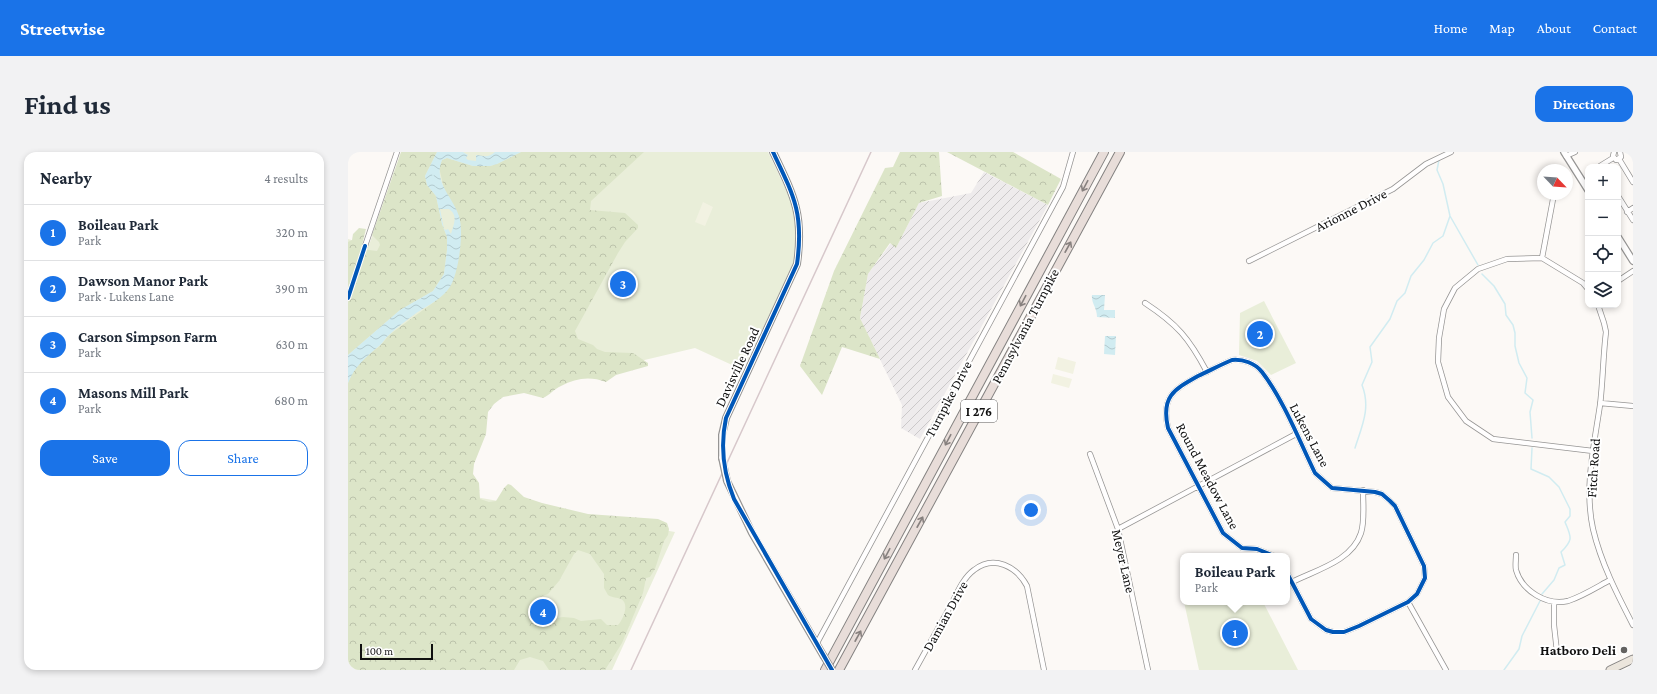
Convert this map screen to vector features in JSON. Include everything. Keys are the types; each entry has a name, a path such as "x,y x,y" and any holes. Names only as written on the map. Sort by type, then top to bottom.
{"highway":[{"name":"Pennsylvania Turnpike","path":"825,670 1104,152"},
{"name":"Pennsylvania Turnpike","path":"839,670 1120,152"}],"main road":[{"path":"1610,670 1633,659"}],"street":[{"path":"365,246 397,152"},
{"name":"Davisville Road","path":"773,152 791,190 797,208 800,241 797,264 726,418 722,435 722,458 726,481 752,533 832,670"},
{"name":"Turnpike Drive","path":"817,643 1063,187 1073,152"},
{"name":"Arionne Drive","path":"1248,261 1393,189 1426,164 1437,160 1450,152"},
{"path":"1574,152 1565,154 1585,185"},
{"path":"1613,158 1614,152"},
{"path":"1619,159 1622,153"},
{"path":"1604,164 1613,158 1619,159 1633,182"},
{"path":"1542,258 1553,200"},
{"path":"1620,200 1627,212 1633,218"},
{"path":"1627,212 1633,208"},
{"path":"1621,242 1633,260"},
{"path":"1585,285 1542,258 1506,259 1478,269 1455,288 1444,309 1439,338 1438,362 1448,398 1466,421 1493,439 1593,451"},
{"path":"1621,279 1633,272"},
{"path":"1145,303 1176,326 1186,336 1207,372"},
{"name":"Fitch Road","path":"1599,308 1606,332 1600,403 1589,483 1593,528 1597,546 1610,580 1633,625"},
{"name":"Lukens Lane","path":"1207,372 1232,360 1251,363 1261,371 1316,473 1324,482 1338,490 1363,490 1382,494 1395,506 1424,566 1425,578 1422,587 1408,602"},
{"name":"Round Meadow Lane","path":"1207,372 1177,388 1170,396 1165,415 1168,428 1224,533 1231,541 1242,548 1257,549 1267,553"},
{"path":"1600,403 1633,406"},
{"path":"1118,529 1296,434"},
{"name":"Meyer Lane","path":"1090,454 1118,529 1148,670"},
{"path":"1292,582 1339,559 1354,546 1361,532 1363,522 1363,490"},
{"path":"1516,555 1516,569 1524,586 1538,596 1554,602 1568,601 1610,580"},
{"name":"Damian Drive","path":"915,670 966,578 981,565 993,562 1004,564 1022,576 1026,586 1044,670"},
{"path":"1290,578 1311,619 1326,630 1333,632 1344,632 1408,602 1446,670"},
{"path":"1554,602 1554,625 1557,652"}],"shaded area":[{"path":"984,172 1048,205 920,439 901,428 902,405 860,318 868,274 891,243 896,248 919,203 971,193"}],"green space":[{"path":"401,152 437,152 425,176 427,185 436,196 442,224 447,237 444,274 433,291 400,310 348,355 348,242 352,240 353,234 359,228 366,229 361,249 377,251 380,245 372,235"},
{"path":"402,152 768,152 793,204 797,220 795,261 743,370 695,348 489,397 458,494 675,532 612,670 348,670 348,239 369,245"},
{"path":"521,152 644,152 591,201 590,210 625,213 638,225 638,228 625,242 618,253 575,331 578,339 593,345 597,349 605,352 633,353 648,363 648,366 616,375 606,382 594,379 572,381 559,387 543,398 524,393 503,397 494,404 488,412 486,434 474,464 473,474 479,483 480,499 489,502 496,501 508,484 524,497 588,514 658,519 667,523 669,529 668,535 664,541 655,569 650,577 646,578 643,593 622,643 605,670 549,670 543,661 530,657 520,660 514,670 348,670 348,383 353,371 361,360 380,346 389,335 434,302 452,282 460,241 459,217 444,189 439,167 442,160 447,158 473,166 490,166","holes":["578,550 590,554 604,574 604,588 608,595 624,601 625,612 620,623 618,625 607,625 601,619 581,621 574,618 548,618 536,606 537,598 548,594 559,581 574,554"]},
{"path":"900,152 939,152 942,196 919,203 896,248 890,243 868,274 860,318 880,359 842,347 822,395 800,366 834,271 885,168 893,167"},
{"path":"947,152 1013,152 1061,179 1048,205"},
{"path":"703,202 713,207 705,226 695,222"},
{"path":"1264,301 1296,363 1271,375 1257,361 1239,355 1240,313"},
{"path":"1058,357 1076,362 1073,374 1055,369"},
{"path":"1053,374 1072,379 1069,388 1051,383"},
{"path":"1185,605 1265,605 1298,670 1199,670"}],"water":[{"path":"437,152 463,152 468,155 466,158 468,160 476,161 476,155 486,156 495,152 521,152 490,166 473,166 447,158 442,160 440,175 445,189 459,216 461,231 460,250 455,276 449,288 441,297 398,327 369,354 354,372 348,383 348,355 400,310 433,291 444,274 447,237 442,224 436,196 427,185 425,176","holes":["440,209 449,209 455,218 451,234 448,229 444,229"]},
{"path":"1092,295 1105,295 1104,310 1115,310 1115,318 1097,317 1092,301"},
{"path":"1105,336 1116,336 1115,355 1104,354"}],"waterway":[{"path":"1439,160 1437,170 1443,184 1450,216 1478,265"},
{"path":"433,174 433,180 436,186"},
{"path":"1355,448 1366,409 1365,393 1362,385 1372,362 1370,347 1390,319 1397,301 1405,293 1411,276 1424,260 1433,243 1443,236 1450,216"},
{"path":"1482,274 1494,286 1505,304 1506,315 1513,325 1515,333 1515,346 1519,363 1527,378 1525,393 1533,400 1530,412 1532,438"},
{"path":"1532,448 1531,469 1549,477 1559,487 1570,509 1570,516 1565,522 1570,535 1570,541 1561,552 1565,565 1559,568 1554,580 1542,594"},
{"path":"1504,670 1519,649 1522,636 1540,601"}],"railway":[{"path":"631,670 871,152"}],"cycle path":[{"path":"773,152 787,181 796,206 799,232 797,264 726,418 723,439 725,469 734,499 832,670"},
{"path":"348,298 365,246"},
{"path":"1267,553 1257,549 1242,548 1223,533 1168,428 1166,417 1168,402 1176,390 1198,376 1232,360 1248,362 1256,366 1262,372 1284,408 1315,473 1332,488 1375,492 1382,494 1395,506 1424,566 1425,578 1417,594 1408,602 1344,632 1333,632 1326,630 1311,619 1290,579"}],"place":[{"name":"Carson Simpson Farm","path":"623,284"},
{"name":"Dawson Manor Park","path":"1260,334"},
{"name":"Masons Mill Park","path":"543,612"},
{"name":"Boileau Park","path":"1235,633"},
{"name":"Hatboro Deli","path":"1624,650"}]}
